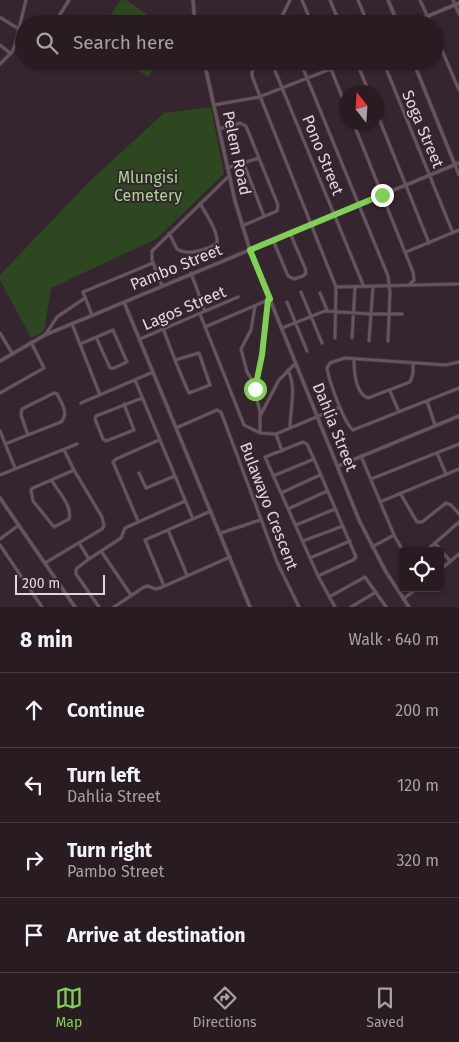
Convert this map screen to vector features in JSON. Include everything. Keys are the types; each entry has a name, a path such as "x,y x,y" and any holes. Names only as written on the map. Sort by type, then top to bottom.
{"street":[{"path":"22,15 26,0"},
{"path":"59,15 68,0"},
{"path":"193,0 194,15"},
{"path":"282,15 290,0"},
{"path":"302,0 308,15"},
{"path":"330,0 336,15"},
{"path":"358,0 364,15"},
{"path":"388,0 394,15"},
{"path":"420,0 428,15"},
{"path":"454,0 459,14"},
{"path":"430,15 457,4"},
{"path":"1,18 15,27"},
{"path":"0,45 10,53"},
{"path":"0,64 15,45"},
{"path":"444,55 459,90"},
{"name":"Pelem Road","path":"206,70 227,168 250,250"},
{"path":"253,70 251,74 259,98 336,287 335,338"},
{"name":"Pono Street","path":"276,70 364,286"},
{"path":"304,70 388,276 390,286 388,341"},
{"path":"214,105 259,98 329,70"},
{"path":"331,70 339,89"},
{"path":"360,70 366,85"},
{"name":"Soga Street","path":"387,70 453,233"},
{"path":"417,70 457,164 459,175"},
{"path":"219,129 240,123 244,124 279,207 277,211 242,226"},
{"path":"356,130 406,252 414,277 410,286"},
{"path":"383,130 429,242"},
{"path":"227,168 259,158"},
{"path":"244,164 264,217"},
{"name":"Pambo Street","path":"0,361 45,335 457,164"},
{"path":"162,286 153,263 152,251 229,176"},
{"path":"169,233 176,248 184,252 212,246 217,243 212,226 200,203"},
{"path":"406,252 459,230"},
{"path":"273,240 288,276 294,280 304,276 305,271 290,233"},
{"name":"Dahlia Street","path":"250,250 372,547 409,607"},
{"path":"92,315 83,292 153,263"},
{"path":"191,274 205,311"},
{"path":"336,287 459,284"},
{"path":"352,338 355,287"},
{"path":"368,341 373,287"},
{"path":"301,292 322,343"},
{"path":"320,293 327,310"},
{"name":"Lagos Street","path":"140,339 238,297"},
{"path":"45,335 57,317 85,298"},
{"path":"205,326 269,300"},
{"path":"260,433 260,415 255,385 262,355 269,300"},
{"name":"Pambo Street","path":"124,302 250,607"},
{"path":"287,302 307,351"},
{"path":"255,306 251,330 241,349 246,372 255,385"},
{"path":"282,328 327,310 371,314 402,314"},
{"path":"200,314 244,425 260,433 276,434 340,407"},
{"path":"72,324 100,395"},
{"path":"163,328 175,360 189,393 210,385 200,353 198,352 175,360"},
{"path":"80,344 111,330 114,331 127,362 110,368 96,337"},
{"path":"0,333 12,353"},
{"path":"0,393 44,368 31,342"},
{"path":"354,358 355,377 364,396 368,398 410,382 413,374 413,363"},
{"path":"459,362 448,365 354,358 336,360 326,368 340,407 353,430 459,388"},
{"path":"260,415 279,380 296,363"},
{"path":"288,370 294,392 290,428"},
{"path":"81,402 154,372"},
{"path":"135,380 193,520"},
{"path":"390,391 399,412"},
{"path":"5,444 28,435 64,420 65,413 57,394 54,393 22,409 21,415 28,435"},
{"path":"124,404 134,430 106,441 103,439 95,418 124,404 142,398"},
{"path":"427,401 435,425"},
{"name":"Bulawayo Crescent","path":"176,428 217,410 221,412 260,520 277,562 299,607"},
{"path":"338,466 459,416"},
{"path":"0,431 15,468"},
{"path":"276,434 282,451"},
{"path":"138,521 113,462 159,440"},
{"path":"318,576 355,558 350,541 314,459 305,443 265,457 318,576 336,607"},
{"path":"0,475 77,444"},
{"path":"371,479 459,444"},
{"path":"45,563 102,529 104,524 102,517 64,450"},
{"path":"437,453 446,474"},
{"path":"361,456 401,547"},
{"path":"273,476 314,459"},
{"path":"380,502 459,469"},
{"path":"52,480 69,509 70,515 69,519 54,527 40,511 30,494 34,488 74,470"},
{"path":"139,472 146,488 175,476"},
{"path":"281,493 321,475"},
{"path":"288,509 327,491"},
{"path":"400,494 417,522 422,522 446,503 451,505 459,514"},
{"path":"0,498 2,504 19,525 75,607"},
{"path":"99,607 76,572 77,568 121,538 124,528 185,501"},
{"path":"296,525 335,509"},
{"path":"164,586 145,541 211,511"},
{"path":"221,533 260,520"},
{"path":"430,547 459,522"},
{"path":"0,539 19,525"},
{"path":"302,541 343,526"},
{"path":"168,530 187,576"},
{"path":"372,547 394,535"},
{"path":"310,558 350,541"},
{"path":"78,543 89,559"},
{"path":"435,543 450,561"},
{"path":"0,545 42,607"},
{"path":"101,551 131,595"},
{"path":"444,566 459,554"},
{"path":"114,607 147,586 157,589 230,557"},
{"path":"329,597 365,576 386,607"},
{"path":"351,607 376,592"},
{"path":"403,599 413,592"}],"green space":[{"path":"121,0 126,0 148,15 110,15"},
{"path":"138,70 153,70 148,77"},
{"name":"Mlungisi Cemetery","path":"211,107 224,174 156,239 51,288 44,331 31,338 0,280 0,275 89,182 164,113"}],"route":[{"path":"255,389 262,355 268,300 270,299 250,250 382,195"}]}
